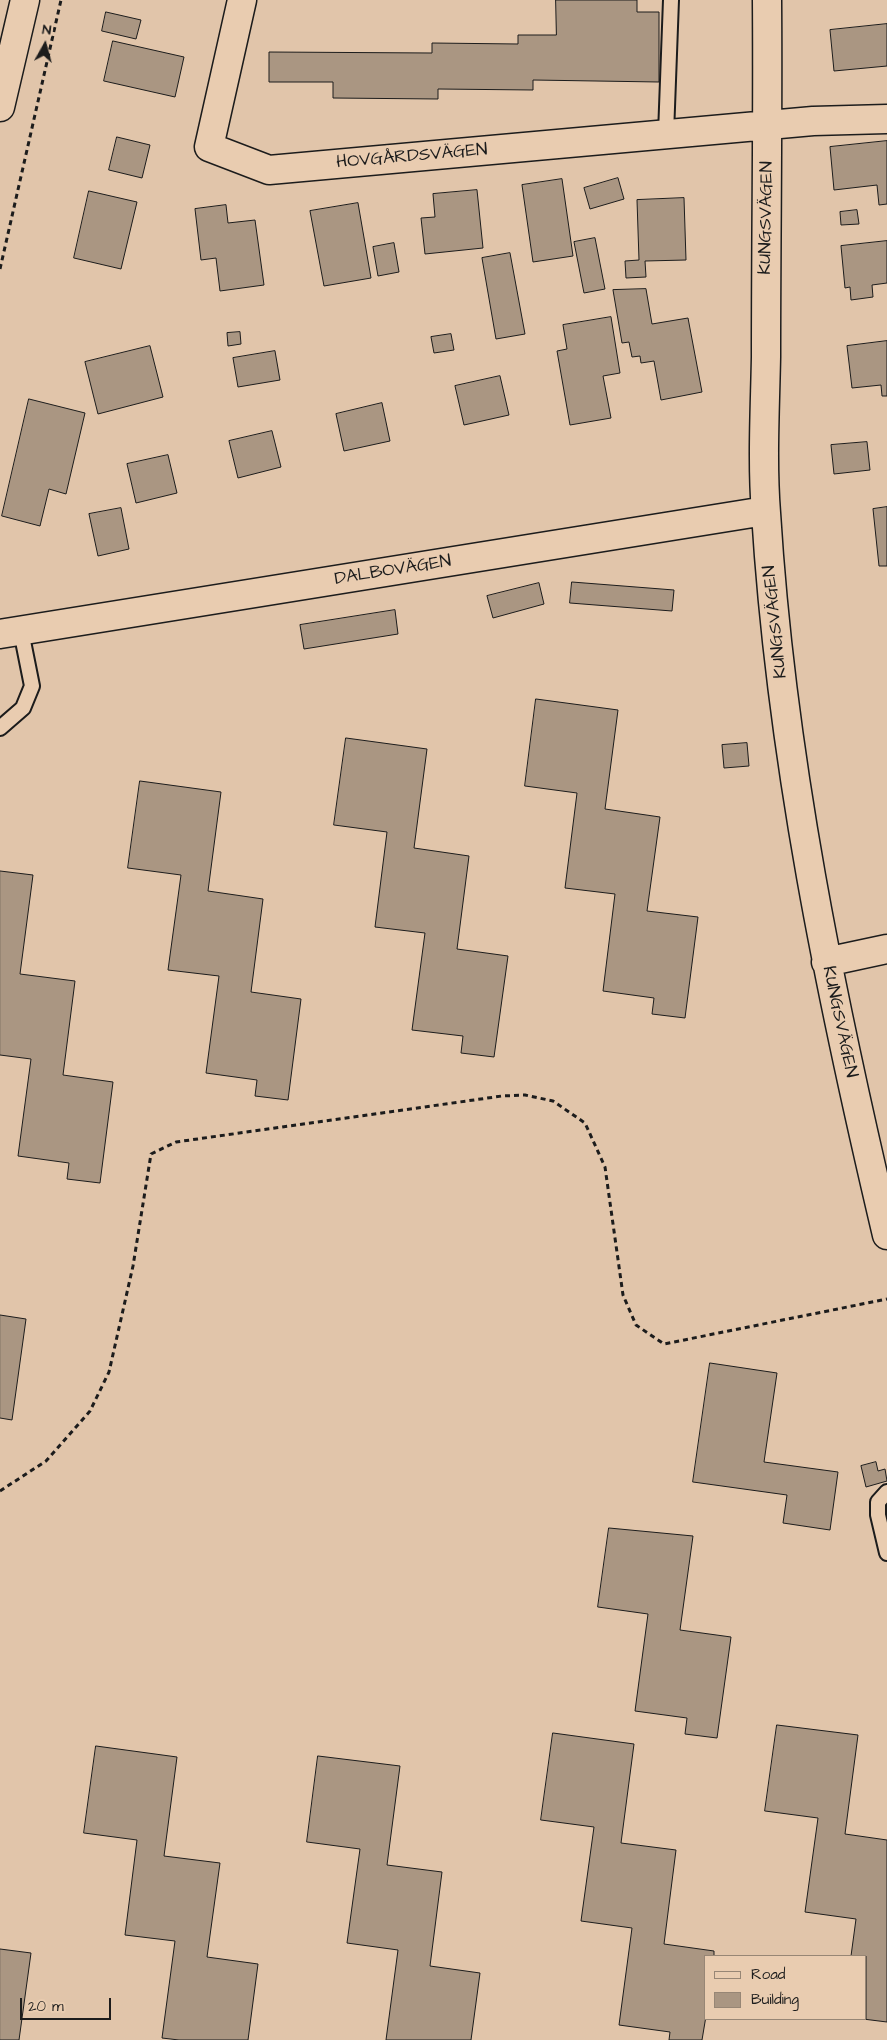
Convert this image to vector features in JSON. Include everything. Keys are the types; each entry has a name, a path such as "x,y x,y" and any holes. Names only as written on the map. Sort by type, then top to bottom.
{"street":[{"path":"0,108 25,0"},
{"name":"HOVGÅRDSVÄGEN","path":"242,0 209,147 268,170 813,121 887,120"},
{"name":"KUNGSVÄGEN","path":"767,0 765,511 783,688 826,962 887,1235"},
{"name":"DALBOVÄGEN","path":"11,632 765,511"},
{"path":"826,962 887,948"}],"lane":[{"path":"666,134 671,0"},
{"name":"DALBOVÄGEN","path":"0,728 24,708 32,686 11,632"},
{"path":"887,1492 878,1502 878,1515 887,1553"}],"path":[{"path":"0,269 60,0"},
{"path":"0,1491 46,1461 90,1411 110,1372 133,1266 151,1154 176,1142 502,1096 525,1095 553,1100 584,1123 605,1167 623,1295 636,1325 664,1344 887,1299"}],"building":[{"path":"556,0 637,0 637,12 659,12 659,82 533,80 533,90 438,89 438,99 333,98 333,82 269,82 269,52 432,53 432,43 518,44 518,35 556,35"},
{"path":"106,12 141,20 136,39 102,31"},
{"path":"887,24 887,66 834,71 830,30"},
{"path":"113,41 184,57 175,97 104,81"},
{"path":"117,137 150,145 142,178 109,170"},
{"path":"887,141 887,204 879,205 877,185 834,190 830,147"},
{"path":"618,178 624,199 590,209 584,188"},
{"path":"562,179 573,256 533,262 522,185"},
{"path":"477,190 483,248 425,254 421,218 435,217 433,194"},
{"path":"89,191 137,202 121,269 74,258"},
{"path":"684,198 686,260 645,261 646,277 626,278 625,261 639,260 637,200"},
{"path":"358,203 371,278 324,286 310,211"},
{"path":"226,205 228,223 255,220 264,285 220,291 216,258 201,260 195,209"},
{"path":"857,210 859,224 841,225 840,212"},
{"path":"595,238 605,289 584,293 574,242"},
{"path":"887,241 887,283 872,285 873,297 851,300 850,287 845,288 841,246"},
{"path":"394,243 399,272 378,276 373,247"},
{"path":"510,253 525,334 496,339 482,258"},
{"path":"646,289 652,324 688,318 702,392 661,400 654,361 641,363 640,356 632,357 629,342 622,343 613,290"},
{"path":"611,317 620,373 603,376 611,418 570,425 557,351 567,349 563,325"},
{"path":"240,332 241,344 228,346 227,333"},
{"path":"451,334 454,350 434,353 431,337"},
{"path":"887,341 887,396 882,396 881,385 852,388 847,346"},
{"path":"150,346 163,397 98,414 85,362"},
{"path":"275,351 280,380 238,387 233,358"},
{"path":"500,376 509,415 464,425 455,386"},
{"path":"29,399 85,413 66,494 49,489 40,526 2,516"},
{"path":"382,403 390,441 344,451 336,414"},
{"path":"272,431 281,467 238,478 229,441"},
{"path":"867,442 870,470 834,474 831,445"},
{"path":"168,455 177,493 136,503 127,464"},
{"path":"887,507 887,566 879,566 873,509"},
{"path":"121,508 129,549 98,556 89,514"},
{"path":"572,582 674,590 672,611 570,603"},
{"path":"539,583 544,604 493,618 487,596"},
{"path":"395,610 398,634 304,649 300,625"},
{"path":"536,699 618,710 605,809 660,817 647,911 698,917 685,1018 652,1014 654,998 603,991 615,894 565,888 577,793 525,786"},
{"path":"346,738 427,749 414,848 469,856 457,949 508,956 494,1057 461,1053 463,1036 412,1030 425,933 375,927 387,832 334,825"},
{"path":"747,743 749,766 724,768 722,745"},
{"path":"140,781 221,792 208,891 263,899 251,992 301,999 288,1100 255,1096 257,1080 206,1073 219,976 168,970 181,875 128,868"},
{"path":"0,871 33,875 20,974 75,981 63,1075 113,1082 100,1183 67,1179 69,1163 18,1156 31,1059 0,1055"},
{"path":"0,1315 26,1319 12,1420 0,1418"},
{"path":"710,1363 777,1373 764,1462 838,1472 830,1530 783,1523 787,1495 693,1482"},
{"path":"876,1462 878,1471 885,1469 887,1481 866,1487 861,1466"},
{"path":"609,1528 693,1536 680,1630 731,1637 717,1738 685,1734 687,1718 635,1711 648,1614 598,1607"},
{"path":"777,1725 858,1735 845,1834 887,1840 887,2022 867,2020 867,1955 851,1955 856,1919 805,1912 818,1818 765,1811"},
{"path":"553,1733 634,1744 621,1843 676,1850 664,1944 714,1951 714,1955 704,1955 705,2020 702,2040 669,2040 670,2032 619,2025 632,1928 581,1921 594,1827 541,1820"},
{"path":"96,1746 177,1757 164,1856 220,1863 207,1957 258,1964 248,2040 179,2040 162,2038 175,1941 125,1935 137,1840 84,1833"},
{"path":"318,1756 400,1766 387,1865 442,1872 430,1966 480,1973 471,2040 386,2040 398,1950 347,1943 360,1849 307,1842"},
{"path":"0,1949 31,1953 19,2040 0,2040"}]}
